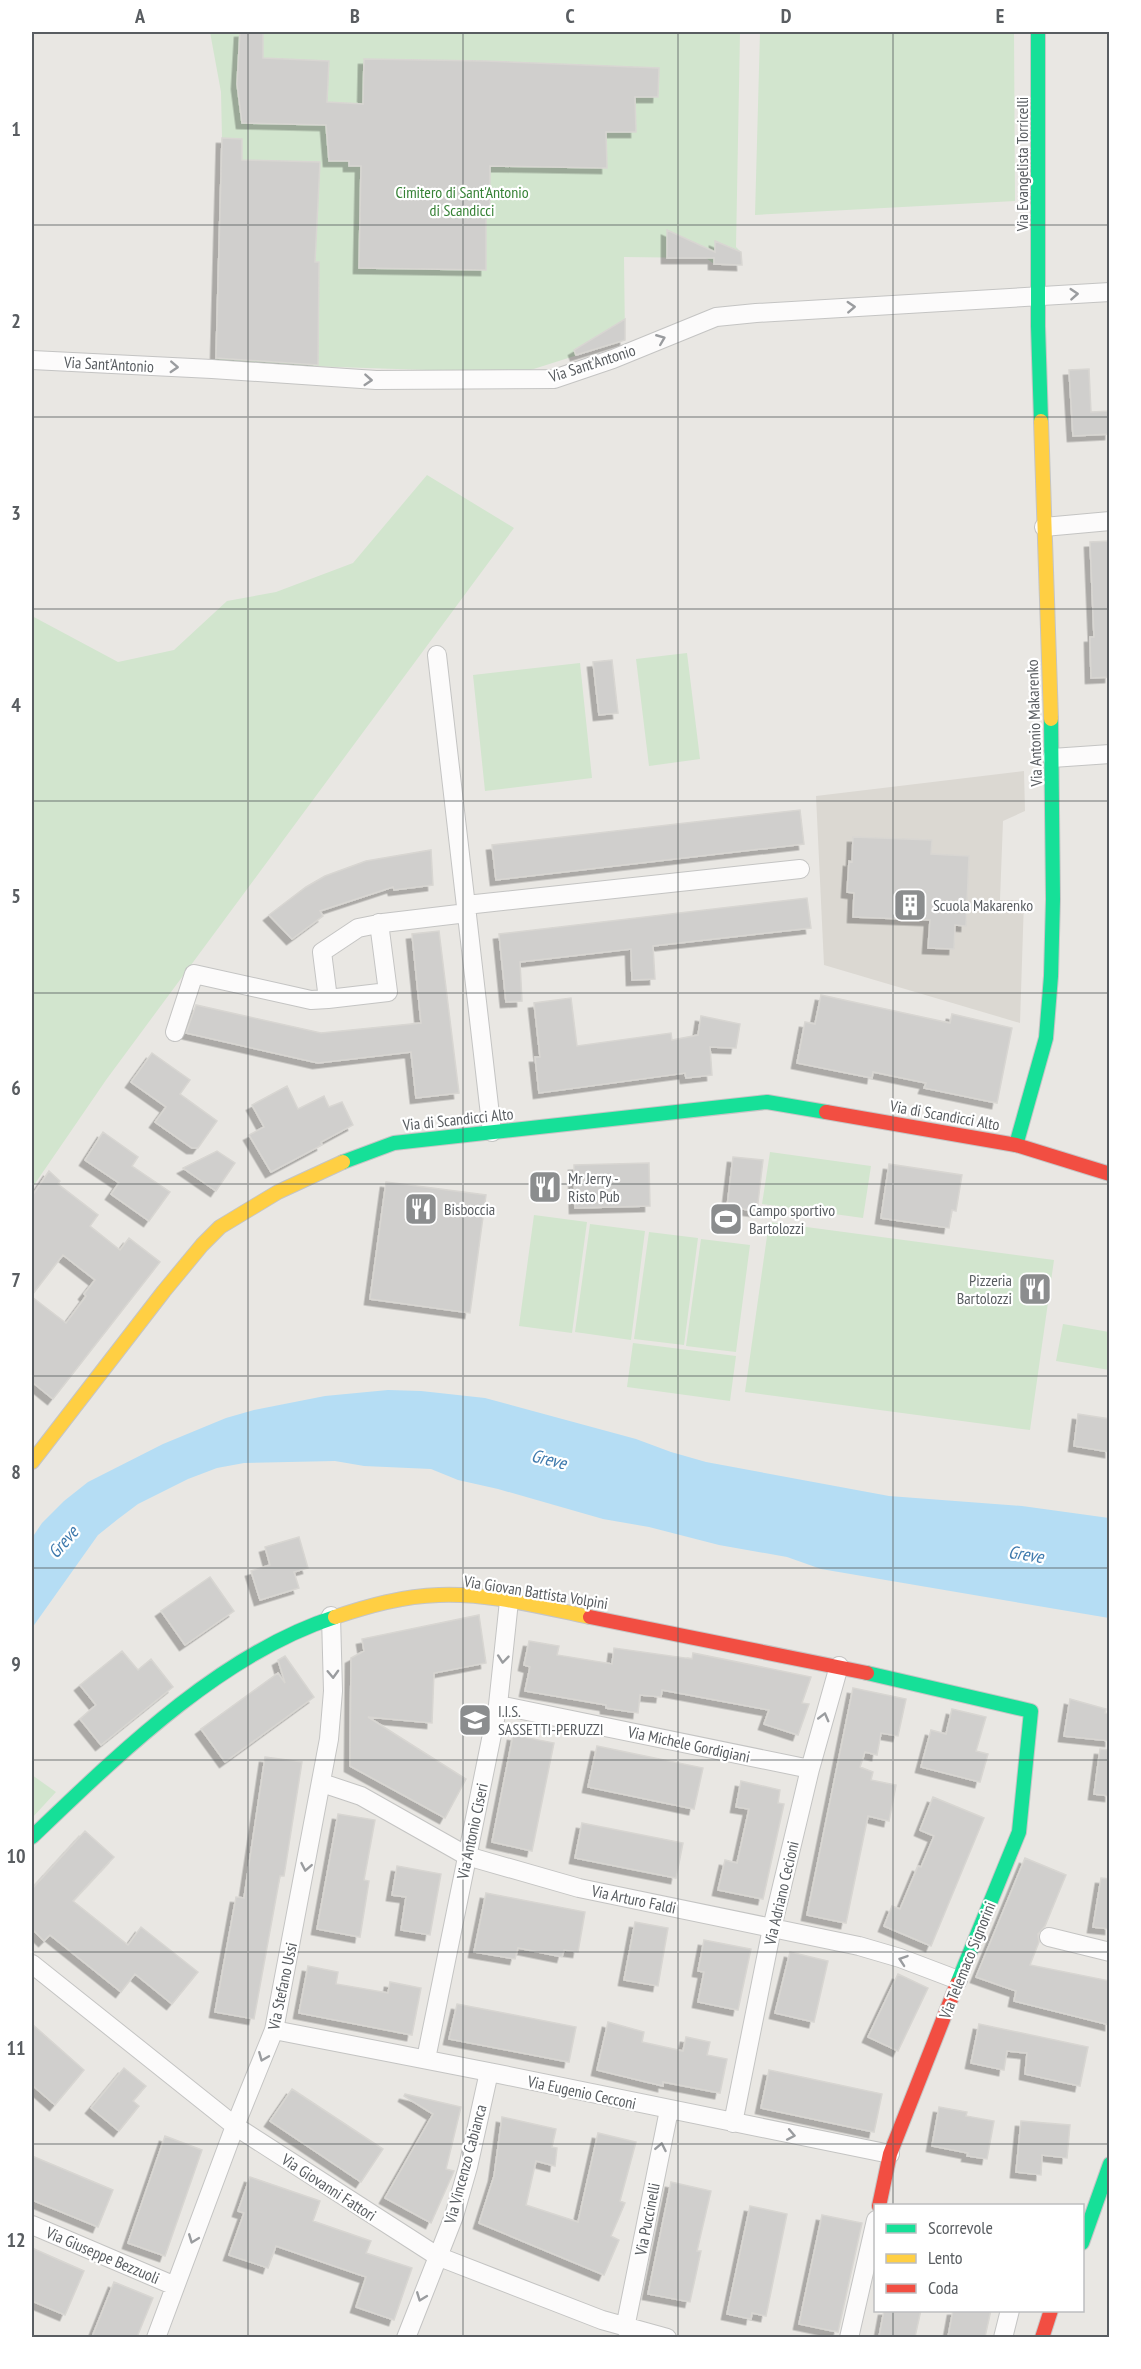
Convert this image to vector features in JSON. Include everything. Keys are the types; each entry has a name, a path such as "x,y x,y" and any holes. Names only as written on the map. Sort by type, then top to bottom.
{"street":[{"name":"Via Evangelista Torricelli","path":"1038,32 1038,297"},
{"name":"Via Sant'Antonio","path":"32,360 376,380 554,379 613,359 716,317 1110,292"},
{"name":"Via Antonio Makarenko","path":"1016,1145 1043,1050 1049,1008 1053,899 1052,758 1038,297"},
{"path":"1044,527 1110,521"},
{"path":"437,655 492,1132"},
{"path":"1052,758 1110,754"},
{"path":"328,999 322,952 358,928 466,909 800,869"},
{"path":"175,1032 194,974 311,1000 388,992 380,923"},
{"name":"Via di Scandicci Alto","path":"32,1462 182,1269 202,1245 229,1220 278,1192 394,1143 767,1102 1016,1145 1110,1174"},
{"name":"Via Giovan Battista Volpini","path":"32,1838 101,1771 160,1722 235,1666 304,1627 331,1616 388,1602 430,1596 460,1596 509,1601 839,1666 1031,1711"},
{"name":"Via Antonio Ciseri","path":"426,2059 498,1705 509,1601"},
{"name":"Via Stefano Ussi","path":"156,2337 235,2126 274,2030 329,1739 333,1691 331,1616"},
{"name":"Via Adriano Cecioni","path":"734,2123 772,1928 810,1769 839,1666"},
{"name":"Via Michele Gordigiani","path":"498,1705 810,1769"},
{"name":"Via Telemaco Signorini","path":"879,2204 890,2154 1019,1832 1031,1711"},
{"name":"Via Arturo Faldi","path":"322,1783 361,1796 467,1856 579,1887 880,1952 958,1980"},
{"path":"1049,1937 1110,1952"},
{"name":"Via Giovanni Fattori","path":"32,1964 235,2126 437,2256 645,2335 667,2337"},
{"name":"Via Eugenio Cecconi","path":"274,2030 890,2154"},
{"name":"Via Vincenzo Cabianca","path":"406,2337 454,2216 468,2167 489,2072"},
{"name":"Via Puccinelli","path":"626,2328 669,2110"},
{"path":"1084,2239 1110,2164"},
{"name":"Via Giuseppe Bezzuoli","path":"32,2225 175,2286"},
{"path":"849,2337 874,2229"},
{"path":"1003,2337 1009,2312"},
{"path":"1042,2337 1050,2312"}],"shaded area":[{"path":"1024,771 1025,811 1003,821 1000,900 1024,900 1020,1023 824,965 816,796"}],"green space":[{"name":"Cimitero di Sant'Antonio di Scandicci","path":"210,32 740,32 736,247 741,252 742,265 714,264 706,258 624,257 625,340 521,373 216,363 222,138 221,92"},
{"path":"760,32 1014,32 1015,201 755,215"},
{"path":"427,475 514,528 106,1080 32,1188 32,616 118,662 174,650 227,601 276,592 353,563"},
{"path":"687,653 700,759 649,766 636,659"},
{"path":"580,663 592,778 485,791 473,675"},
{"path":"770,1152 871,1166 863,1218 762,1204"},
{"path":"534,1215 587,1222 572,1333 519,1326"},
{"path":"769,1222 1054,1260 1030,1430 745,1392"},
{"path":"590,1224 645,1231 631,1340 575,1332"},
{"path":"649,1232 698,1238 684,1345 634,1339"},
{"path":"701,1239 750,1245 736,1352 686,1346"},
{"path":"1063,1324 1109,1332 1109,1370 1056,1361"},
{"path":"633,1343 736,1356 730,1401 627,1387"},
{"path":"32,1775 56,1792 32,1818"}],"water":[{"name":"Greve","path":"388,1390 485,1398 636,1439 706,1462 889,1496 1022,1506 1109,1518 1109,1618 821,1569 787,1557 719,1545 649,1527 603,1519 458,1480 431,1469 364,1466 335,1461 244,1463 217,1468 188,1479 138,1504 98,1535 32,1628 32,1538 42,1523 64,1501 88,1482 163,1444 226,1418 325,1396"}],"building":[{"path":"240,32 263,32 263,58 329,61 327,102 363,104 364,59 659,68 658,97 635,97 636,132 606,132 607,168 490,166 490,213 486,213 486,270 359,268 361,166 349,166 349,161 329,161 326,125 242,123 237,84"},
{"path":"222,138 242,139 242,160 320,162 315,262 319,262 318,365 216,358"},
{"path":"667,230 715,252 715,241 741,252 742,265 714,264 714,258 667,258"},
{"path":"625,319 625,340 576,355 574,350"},
{"path":"1089,369 1091,412 1110,411 1110,434 1073,436 1069,370"},
{"path":"1110,541 1110,677 1091,678 1090,637 1094,637 1090,542"},
{"path":"612,660 618,713 599,715 593,662"},
{"path":"800,810 804,844 496,880 492,845"},
{"name":"Scuola Makarenko","path":"853,837 932,840 931,854 969,856 966,926 955,925 954,949 928,948 930,920 853,917 854,893 847,892"},
{"path":"431,850 433,885 394,890 393,887 320,911 323,916 292,939 269,915 306,887 325,876 366,861"},
{"path":"807,898 811,928 653,946 655,979 632,980 631,949 520,962 522,1001 506,1002 499,934"},
{"path":"439,931 459,1093 416,1098 411,1052 318,1063 186,1033 196,1005 321,1033 421,1023 412,934"},
{"path":"821,995 950,1023 952,1014 1012,1028 997,1103 924,1088 926,1083 873,1072 872,1078 797,1063 805,1022 815,1024"},
{"path":"571,998 577,1046 671,1033 672,1040 698,1035 701,1016 740,1024 736,1048 710,1047 712,1075 686,1078 685,1073 539,1093 535,1057 540,1057 534,1003"},
{"path":"152,1053 190,1080 180,1094 217,1121 198,1148 192,1148 155,1122 166,1107 131,1082"},
{"path":"287,1086 298,1109 324,1096 329,1107 342,1102 353,1125 321,1142 322,1145 271,1172 249,1135 264,1127 252,1105"},
{"path":"103,1132 138,1157 132,1166 170,1192 149,1221 111,1194 119,1183 85,1160"},
{"path":"217,1151 235,1163 216,1191 183,1168"},
{"path":"733,1157 763,1160 757,1211 727,1207"},
{"path":"649,1163 650,1206 575,1208 574,1165"},
{"path":"889,1164 962,1175 956,1211 952,1210 949,1228 881,1218"},
{"path":"49,1171 60,1181 58,1184 98,1215 90,1226 120,1250 129,1238 160,1262 53,1399 32,1382 32,1297 66,1323 95,1280 63,1255 32,1295 32,1196"},
{"path":"386,1182 486,1195 470,1313 370,1299"},
{"path":"1078,1414 1110,1419 1110,1452 1074,1446"},
{"path":"299,1537 308,1568 294,1572 299,1588 260,1600 251,1571 270,1565 265,1547"},
{"path":"210,1577 234,1611 185,1645 161,1611"},
{"path":"479,1615 486,1663 434,1673 432,1723 368,1717 466,1779 445,1818 350,1766 351,1658 364,1651 362,1639"},
{"path":"529,1641 559,1646 557,1655 612,1664 614,1648 692,1659 693,1653 811,1677 802,1703 809,1704 798,1735 764,1724 769,1710 662,1690 661,1697 640,1695 638,1713 525,1691 530,1667 524,1665"},
{"path":"122,1651 138,1670 151,1659 173,1687 101,1745 80,1719 96,1705 80,1685"},
{"path":"285,1656 314,1697 225,1762 201,1729 278,1673 285,1683 278,1660"},
{"path":"853,1688 906,1699 898,1736 881,1733 877,1755 865,1752 860,1767 873,1772 871,1780 896,1785 889,1821 868,1816 846,1923 807,1915"},
{"path":"1070,1699 1106,1709 1105,1713 1110,1714 1110,1741 1064,1736"},
{"path":"952,1709 986,1717 976,1751 988,1754 980,1782 921,1767 931,1730 946,1734"},
{"path":"513,1735 554,1743 532,1851 492,1842"},
{"path":"597,1746 703,1768 694,1809 588,1787"},
{"path":"1100,1749 1110,1750 1110,1796 1094,1794"},
{"path":"265,1757 302,1762 284,1876 280,1876 254,2019 215,2012 236,1897 244,1898"},
{"path":"741,1781 780,1790 778,1803 784,1804 763,1899 718,1890 725,1860 737,1863 749,1809 736,1807"},
{"path":"933,1797 984,1818 931,1946 884,1926 892,1906 900,1909 918,1866 921,1867 934,1836 920,1830"},
{"path":"338,1814 375,1820 364,1880 369,1881 360,1937 317,1929"},
{"path":"582,1823 683,1843 676,1878 575,1858"},
{"path":"85,1831 114,1857 73,1901 128,1945 141,1927 198,1972 172,2004 135,1974 121,1992 50,1935 44,1941 32,1929 32,1889"},
{"path":"1025,1858 1066,1875 1045,1926 1038,1934 1039,1942 1030,1965 1110,1981 1110,2025 1014,2001 1016,1991 976,1977"},
{"path":"397,1866 441,1874 430,1935 401,1930 406,1897 392,1895"},
{"path":"1101,1878 1110,1879 1110,1929 1093,1927"},
{"path":"486,1893 585,1912 578,1952 564,1950 562,1957 518,1948 515,1959 474,1952"},
{"path":"635,1922 668,1928 658,1986 624,1980"},
{"path":"704,1940 751,1949 738,2010 698,2002 704,1972 698,1971"},
{"path":"790,1952 828,1961 814,2022 775,2013"},
{"path":"308,1966 338,1972 336,1984 388,1993 390,1982 421,1988 412,2035 299,2013"},
{"path":"898,1974 928,1988 898,2051 868,2037"},
{"path":"457,2004 576,2027 569,2062 449,2039"},
{"path":"608,2022 644,2032 642,2042 683,2051 686,2037 710,2042 707,2055 727,2059 720,2093 663,2082 663,2086 597,2070"},
{"path":"32,2024 84,2070 55,2105 32,2085"},
{"path":"979,2024 1088,2047 1080,2086 1025,2074 1027,2053 1007,2051 1004,2070 971,2063"},
{"path":"124,2068 146,2086 133,2101 139,2106 119,2131 91,2108"},
{"path":"769,2070 882,2094 874,2132 761,2108"},
{"path":"292,2089 383,2149 361,2182 270,2121"},
{"path":"405,2094 461,2107 446,2169 454,2171 431,2223 385,2198 433,2114 404,2096"},
{"path":"939,2107 967,2112 966,2116 994,2121 987,2159 932,2146"},
{"path":"502,2117 556,2129 552,2147 557,2148 555,2166 536,2161 526,2205 578,2222 598,2133 636,2142 620,2201 625,2203 611,2236 619,2240 604,2275 479,2223 494,2176"},
{"path":"1021,2121 1070,2125 1067,2158 1042,2155 1041,2175 1016,2172"},
{"path":"165,2136 202,2150 165,2256 128,2243"},
{"path":"32,2156 113,2190 98,2227 32,2200"},
{"path":"250,2177 320,2201 313,2221 371,2241 366,2253 412,2268 394,2320 356,2307 366,2277 276,2246 268,2268 229,2255 244,2213 238,2211"},
{"path":"671,2182 711,2191 697,2251 701,2251 690,2302 648,2294"},
{"path":"750,2206 787,2214 766,2316 752,2313 751,2319 727,2314"},
{"path":"822,2215 862,2223 838,2332 799,2324"},
{"path":"32,2248 84,2271 65,2315 32,2301"},
{"path":"114,2282 153,2298 137,2337 92,2337"},
{"path":"884,2312 921,2312 915,2337 879,2337"},
{"path":"953,2312 991,2312 985,2337 948,2337"}],"traffic: fast":[{"path":"1038,32 1038,326 1041,421"},
{"path":"1016,1145 1046,1038 1051,976 1053,899 1051,719"},
{"path":"343,1162 394,1143 767,1102 826,1112"},
{"path":"32,1837 135,1742 211,1682 251,1656 292,1634 335,1617"},
{"path":"867,1673 1031,1711 1019,1832 957,1984"},
{"path":"1084,2237 1110,2164"}],"traffic: slow":[{"path":"1041,421 1051,719"},
{"path":"32,1462 164,1291 220,1227 278,1192 343,1162"},
{"path":"335,1617 373,1605 399,1600 458,1595 515,1601 590,1617"}],"traffic: jam":[{"path":"826,1112 1016,1145 1110,1174"},
{"path":"590,1617 867,1673"},
{"path":"879,2204 890,2154 957,1984"},
{"path":"1042,2338 1050,2312"}],"place":[{"name":"Scuola Makarenko","path":"910,905"},
{"name":"Mr Jerry - Risto Pub","path":"545,1187"},
{"name":"Bisboccia","path":"421,1209"},
{"name":"Campo sportivo Bartolozzi","path":"726,1219"},
{"name":"Pizzeria Bartolozzi","path":"1035,1289"},
{"name":"I.I.S. SASSETTI-PERUZZI","path":"475,1720"}]}
